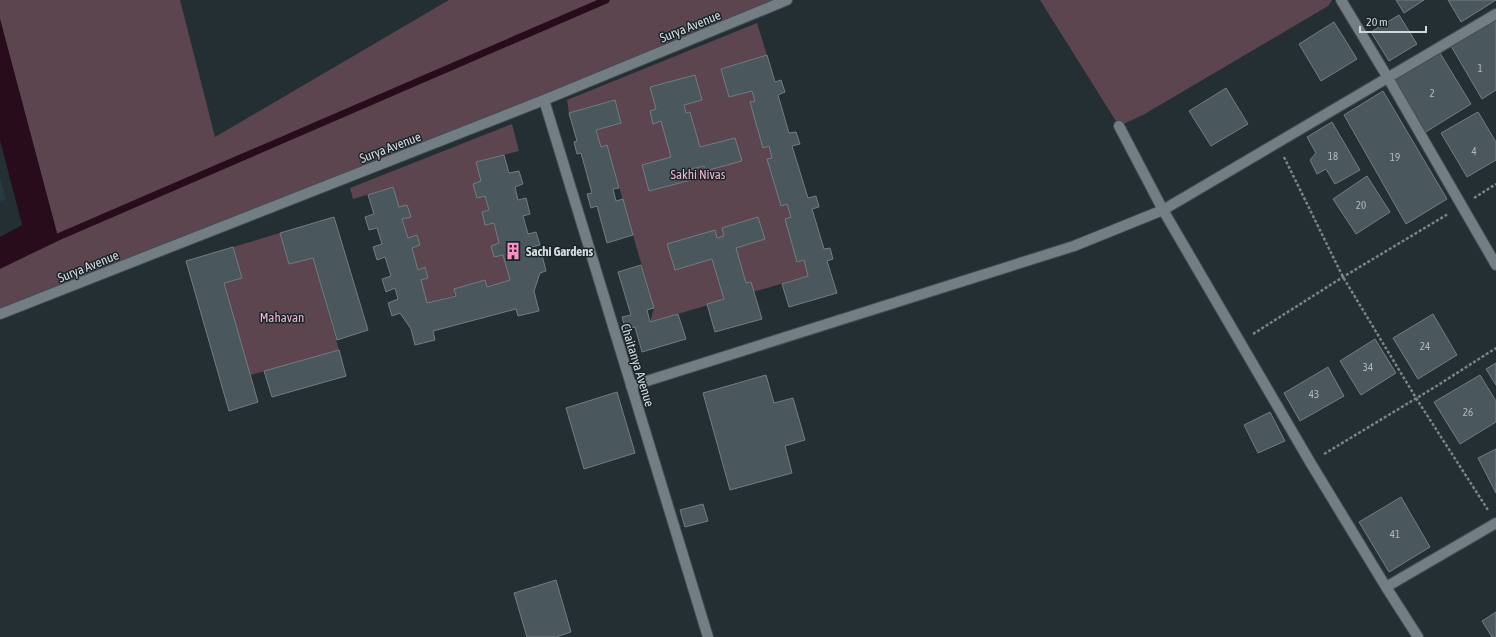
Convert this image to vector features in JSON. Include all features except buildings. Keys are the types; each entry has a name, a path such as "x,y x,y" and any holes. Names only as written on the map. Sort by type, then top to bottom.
{"street":[{"name":"Surya Avenue","path":"0,314 544,100 787,0"},
{"path":"1340,0 1388,78 1496,265"},
{"path":"631,386 1074,246 1162,210 1496,14"},
{"name":"Chaitanya Avenue","path":"544,100 708,637"},
{"path":"1120,126 1162,210 1310,462 1418,637"},
{"path":"1386,587 1494,520"}],"path":[{"path":"1277,142 1343,277 1416,398 1494,520"},
{"path":"1240,342 1343,277 1496,184"},
{"path":"1310,462 1435,387 1496,348"}],"shaded area":[{"path":"0,19 58,237 0,265 0,237 22,225 0,140"},
{"path":"0,177 6,200 0,201"}],"green space":[{"path":"0,0 180,0 215,137 449,0 787,0 0,316 0,265 58,237 0,19"},
{"path":"1040,0 1332,0 1328,6 1143,115 1119,126"},
{"name":"Sakhi Nivas","path":"757,23 767,55 721,69 729,97 758,89 808,276 650,322 654,308 607,145 601,147 596,130 621,123 615,100 569,113 567,100"},
{"path":"512,124 519,151 476,162 510,280 427,303 393,187 353,199 350,188"},
{"name":"Mahavan","path":"280,233 289,264 313,258 339,350 250,375 224,283 242,278 233,247"}],"waterway":[{"path":"0,265 58,237 606,0"}],"place":[{"name":"Sachi Gardens","path":"513,251"}]}
